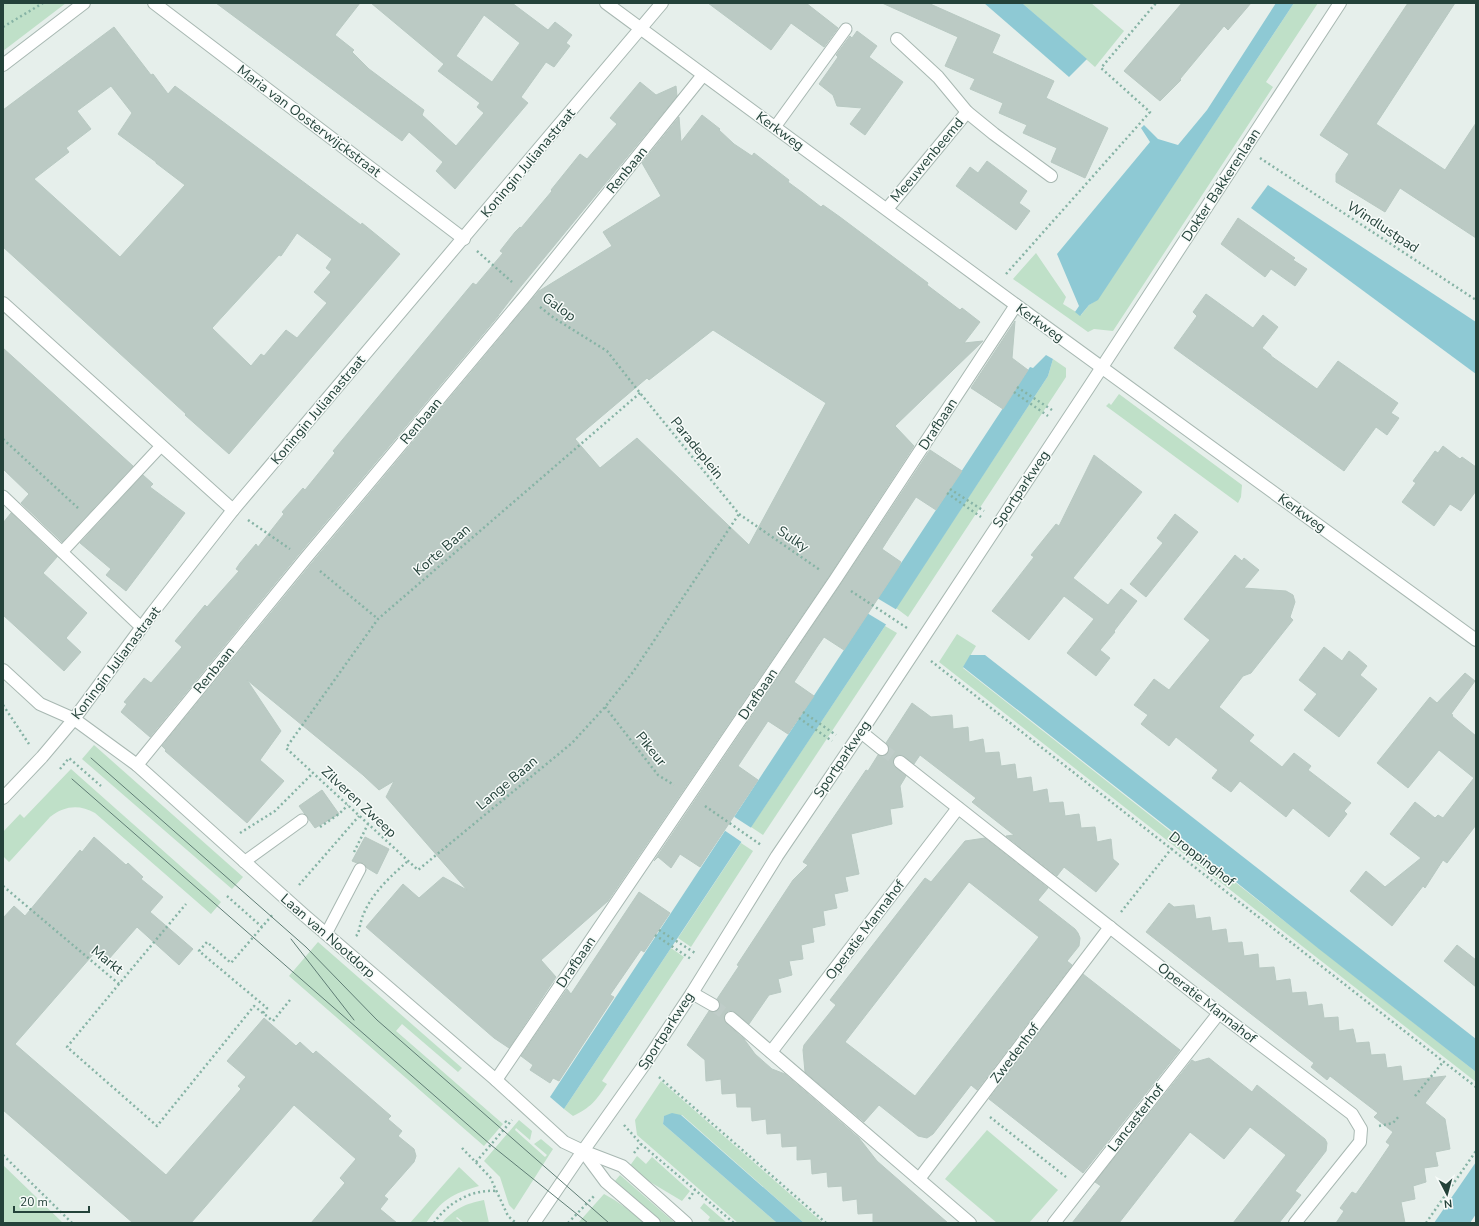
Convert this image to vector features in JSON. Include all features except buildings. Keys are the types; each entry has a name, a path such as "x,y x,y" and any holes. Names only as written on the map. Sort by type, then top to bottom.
{"street":[{"path":"3,65 84,3"},
{"name":"Maria van Oosterwijckstraat","path":"154,3 464,239"},
{"name":"Kerkweg","path":"606,3 994,289 1476,640"},
{"name":"Koningin Julianastraat","path":"3,798 42,757 74,719 233,510 464,239 662,3"},
{"name":"Dokter Bakkerenlaan","path":"1102,368 1340,3"},
{"name":"Meeuwenbeemd","path":"897,39 938,77 967,112 1051,176"},
{"name":"Renbaan","path":"137,765 305,559 526,295 703,75"},
{"name":"Meeuwenbeemd","path":"887,209 967,112"},
{"path":"3,302 233,510"},
{"name":"Drafbaan","path":"496,1080 835,580 1016,305"},
{"name":"Sportparkweg","path":"583,1151 612,1112 692,993 777,856 1102,368"},
{"name":"Laan van Nootdorp","path":"3,670 40,704 74,719 137,765 244,862 496,1080 564,1142 622,1166 686,1223"},
{"path":"861,732 882,749"},
{"name":"Operatie Mannahof","path":"900,762 1219,1013 1352,1114 1361,1129"},
{"name":"Operatie Mannahof","path":"771,1052 958,808"},
{"name":"Zwedenhof","path":"919,1180 1110,926"},
{"path":"692,993 713,1006"},
{"name":"Lancasterhof","path":"1054,1223 1219,1013"},
{"path":"731,1018 970,1223"},
{"path":"1295,1223 1360,1142 1361,1129"},
{"path":"534,1223 583,1151"},
{"name":"Laan van Nootdorp","path":"583,1151 606,1182 654,1223"}],"lane":[{"path":"775,127 846,29"},
{"path":"62,552 161,446"},
{"path":"3,496 142,628"},
{"path":"244,862 302,820"},
{"path":"326,934 360,870"}],"path":[{"path":"3,27 43,3"},
{"path":"994,289 1150,112 1101,68 1156,3"},
{"name":"Windlustpad","path":"1279,170 1476,300"},
{"name":"Galop","path":"464,239 554,318 607,351 640,393"},
{"path":"1017,387 1036,399"},
{"path":"1014,392 1032,405"},
{"name":"Paradeplein","path":"640,393 739,514"},
{"name":"Korte Baan","path":"286,748 378,619 640,393"},
{"path":"3,439 92,521"},
{"path":"950,488 969,501"},
{"path":"947,493 965,506"},
{"name":"Sulky","path":"739,514 898,622"},
{"name":"Lange Baan","path":"418,870 572,743 605,707 633,672 739,514"},
{"name":"Droppinghof","path":"915,648 1476,1087"},
{"path":"3,705 30,747 57,771 69,758 101,786"},
{"name":"Pikeur","path":"605,707 658,776 755,841"},
{"path":"803,712 822,726"},
{"path":"799,718 818,731"},
{"name":"Zilveren Zweep","path":"286,748 418,870"},
{"path":"227,846 238,835 275,811 313,773"},
{"path":"339,814 348,805"},
{"path":"263,1014 267,1008 199,951 206,942 231,963 359,816"},
{"path":"1110,926 1172,848"},
{"path":"364,913 372,899 391,876 408,861"},
{"name":"Markt","path":"3,886 119,984 186,904"},
{"path":"227,896 262,927"},
{"path":"659,930 678,942"},
{"path":"655,935 675,948"},
{"path":"119,984 67,1047 157,1126 254,1006 273,1021 290,1000"},
{"path":"1415,1096 1443,1062"},
{"path":"644,1064 826,1223"},
{"path":"975,1105 1081,1188"},
{"path":"476,1162 524,1106"},
{"path":"612,1112 642,1144 734,1223"},
{"path":"1361,1129 1393,1123 1400,1115"},
{"path":"505,1121 508,1124"},
{"path":"462,1148 490,1176 508,1216 517,1223"},
{"path":"1426,1223 1476,1151"},
{"path":"3,1155 72,1223"},
{"path":"434,1223 446,1207 462,1198 485,1190 496,1191"},
{"path":"689,1199 696,1190"}],"green space":[{"path":"3,3 66,3 3,51"},
{"path":"1022,3 1091,3 1124,31 1095,67"},
{"path":"1294,3 1318,3 1266,82 1273,87 1113,331 1094,329 1088,332 1013,279 1036,253 1066,297 1063,304 1081,315 1089,305 1098,299"},
{"path":"1053,359 1066,368 1066,377 908,617 896,608 1048,376"},
{"path":"1119,394 1242,485 1241,497 1238,503 1106,406 1109,403 1111,405"},
{"path":"885,626 897,633 763,835 751,827"},
{"path":"957,634 976,646 963,668 1476,1072 1476,1082 939,662"},
{"path":"94,745 243,877 232,889 82,759"},
{"path":"71,769 221,902 211,914 95,813 83,808 77,807 61,810 55,813 9,862 3,856 3,832 20,814 24,818"},
{"path":"741,843 753,851 691,947 678,938"},
{"path":"318,942 462,1068 458,1072 402,1024 396,1031 503,1124 484,1146 289,976"},
{"path":"671,948 684,957 602,1081 607,1084 603,1090 588,1107 573,1116 564,1109"},
{"path":"661,1081 823,1223 804,1223 682,1115 664,1116 663,1124 777,1223 738,1223 637,1135 635,1120"},
{"path":"519,1120 532,1131 530,1140 516,1128 515,1130 545,1157 547,1155 534,1144 541,1139 553,1149 514,1210 509,1205 500,1177 484,1161"},
{"path":"987,1130 1058,1190 1029,1223 997,1223 945,1179"},
{"path":"637,1156 646,1164 652,1157 690,1191 682,1201 635,1173 629,1167"},
{"path":"3,1165 63,1223 3,1222"},
{"path":"459,1167 479,1186 454,1195 442,1203 426,1223 410,1223"},
{"path":"620,1175 675,1223 663,1223 615,1181"},
{"path":"604,1194 625,1207 645,1223 578,1223"},
{"path":"484,1200 489,1223 464,1223 457,1217 456,1218 462,1223 442,1223 461,1207"},
{"path":"704,1203 727,1223 712,1223 708,1220 710,1217 700,1208"}],"water":[{"path":"984,3 1022,3 1087,59 1069,77"},
{"path":"1276,3 1294,3 1098,300 1089,305 1080,316 1075,312 1079,306 1057,254 1150,142 1141,128 1144,125 1158,139 1178,145 1207,110"},
{"path":"1268,185 1476,322 1476,374 1251,208"},
{"path":"1046,355 1053,359 1048,376 885,626 564,1109 550,1097 1030,367 1033,368"},
{"path":"970,655 985,655 1476,1039 1476,1072 963,667"},
{"path":"672,1113 681,1115 804,1223 777,1223 663,1124 664,1116"},
{"path":"1476,1162 1476,1214 1470,1223 1434,1223"}],"pier":[{"path":"877,598 897,610 887,625 867,613"},
{"path":"733,816 753,829 743,843 724,830"}],"tunnel":[{"path":"882,749 900,762"},
{"path":"713,1005 731,1018"}],"tram line":[{"path":"91,758 306,947 377,1020 609,1223"},
{"path":"72,779 491,1145 588,1223"},
{"path":"291,939 354,1020"}]}
